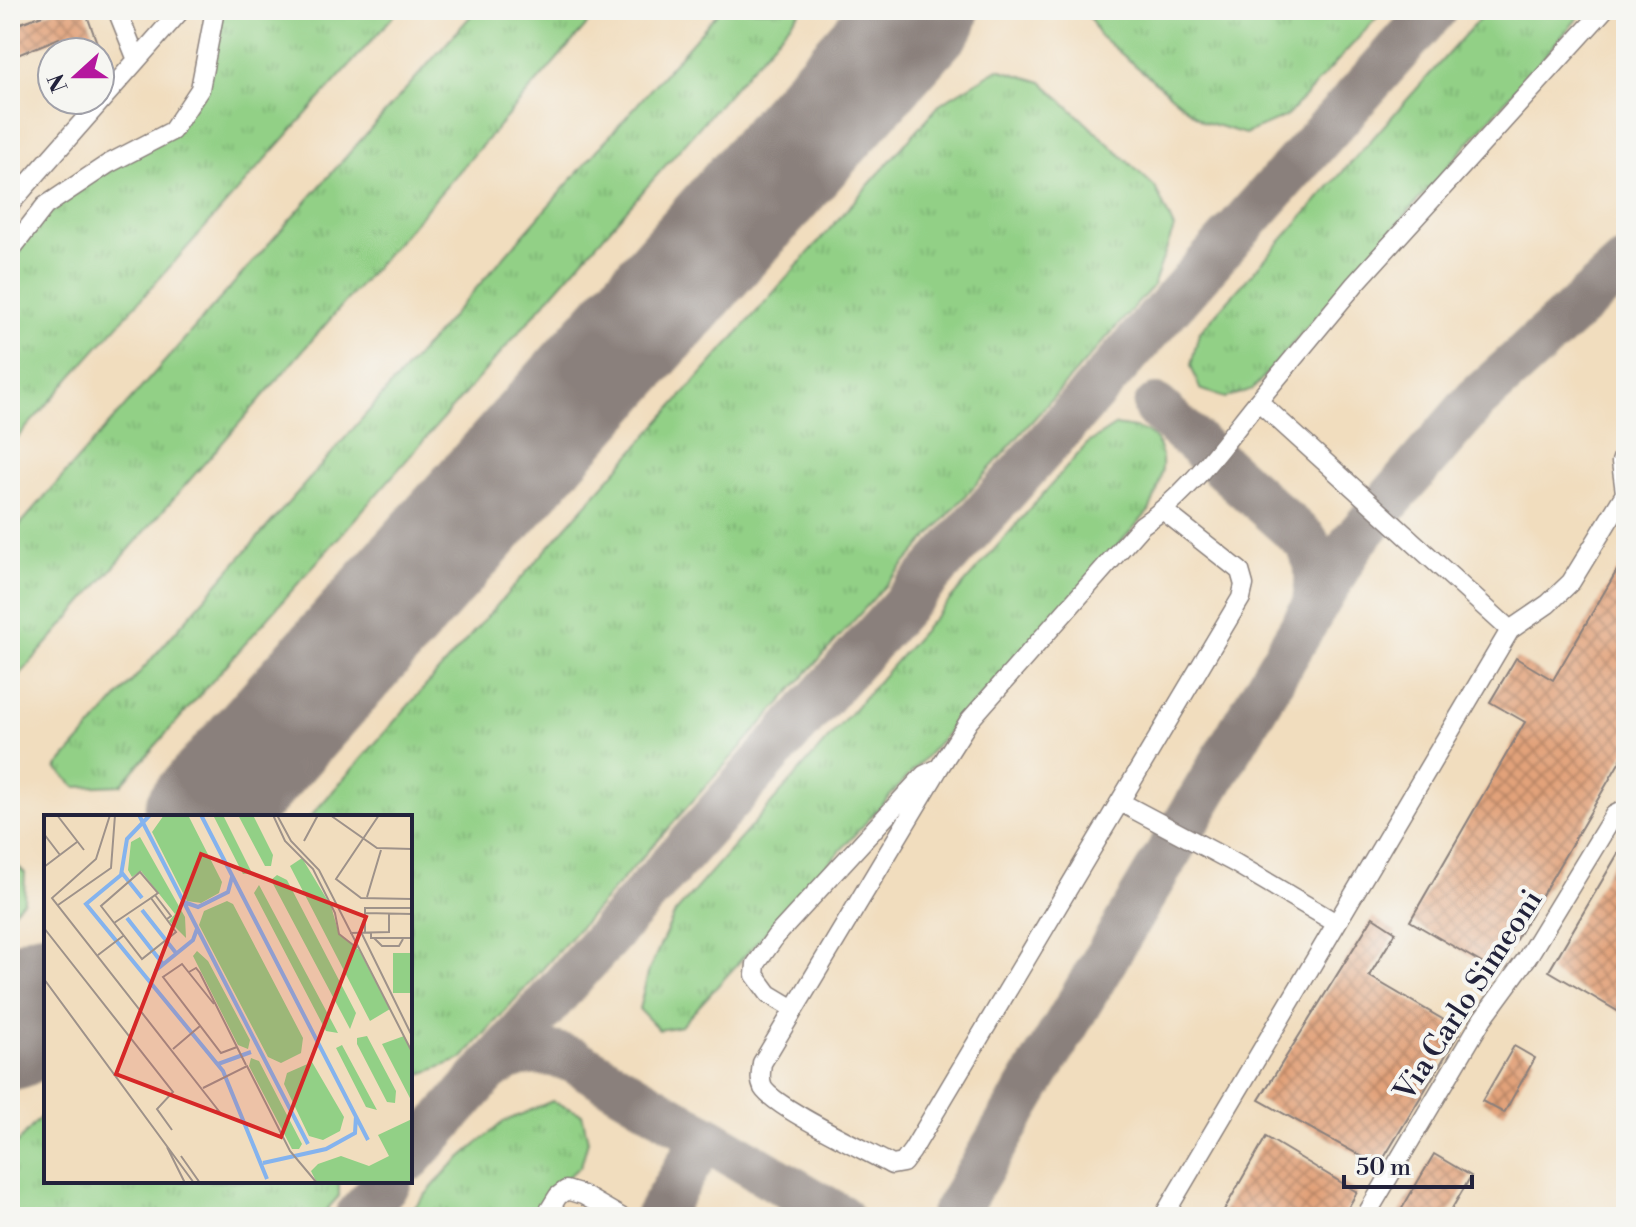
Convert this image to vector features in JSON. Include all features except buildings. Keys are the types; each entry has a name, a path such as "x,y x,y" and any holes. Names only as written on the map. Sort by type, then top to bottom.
{"lane":[{"path":"117,10 137,60"},
{"path":"10,204 181,10"},
{"path":"10,251 45,206 108,164 172,131 200,89 215,10"},
{"path":"1164,511 1240,571 1244,585 1241,598 903,1163 892,1165 782,1105 764,1089 760,1078 762,1063 939,768 969,721 1142,525 1164,511 1355,284 1604,10"},
{"path":"1258,401 1510,630"},
{"path":"1163,1217 1510,630 1548,604 1571,582 1626,492 1621,462 1626,447"},
{"path":"794,1009 763,988 755,975 756,964 776,936 892,809 924,775 939,768"},
{"path":"1120,802 1235,863 1336,923"},
{"name":"Via Carlo Simeoni","path":"1365,1217 1483,1018 1527,958 1614,815 1626,809"},
{"path":"545,1217 558,1196 566,1190 583,1195 621,1217"}],"green space":[{"path":"215,10 399,10 10,446 10,251 45,206 172,131 200,89"},
{"path":"476,10 600,10 10,686 10,536"},
{"path":"720,10 802,10 121,785 76,787 56,768"},
{"path":"1086,10 1384,10 1287,116 1245,134 1202,121 1099,35"},
{"path":"1487,10 1585,10 1253,389 1225,398 1200,389 1191,365 1199,333"},
{"path":"998,69 1042,82 1155,187 1174,228 1153,286 462,1059 416,1076 412,1075 412,815 312,815 941,103"},
{"path":"1116,425 1145,431 1156,440 1160,449 1162,470 1149,511 681,1026 659,1030 639,1009 649,970 675,913 1087,444"},
{"path":"10,859 25,873 24,900 10,915"},
{"path":"552,1101 582,1114 588,1141 581,1166 561,1182 539,1217 406,1217 449,1168 503,1122"},
{"path":"44,1113 44,1183 339,1183 339,1196 320,1217 10,1217 10,1151"}],"taxiway":[{"path":"412,1156 1434,10"},
{"path":"952,1217 1353,542 1476,400 1626,264"},
{"path":"1156,407 1306,541 1317,573 1314,608"},
{"path":"488,1071 509,1058 530,1053 552,1054 575,1061 840,1217"},
{"path":"657,1217 705,1137"},
{"path":"357,1217 387,1183"}],"runway":[{"path":"203,815 921,10"},
{"path":"10,1032 44,993"}]}
